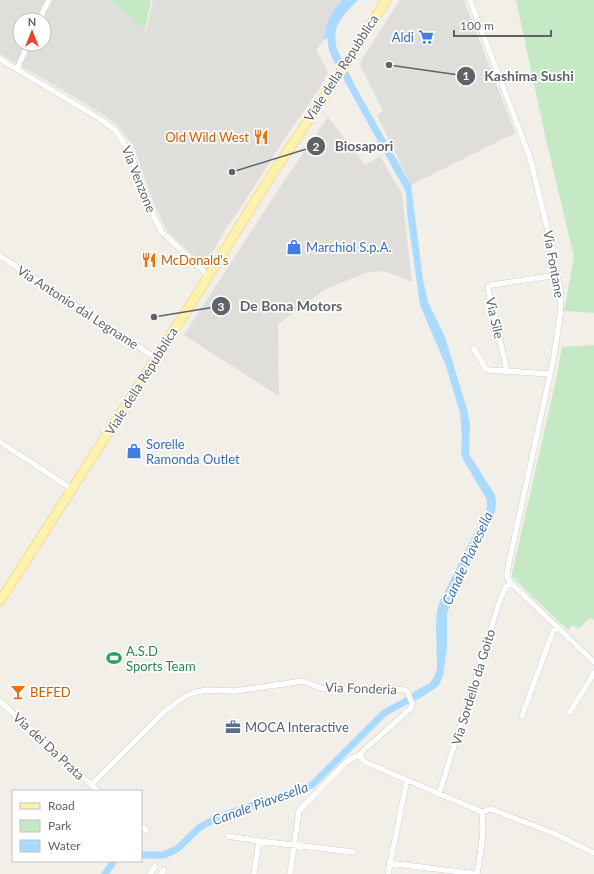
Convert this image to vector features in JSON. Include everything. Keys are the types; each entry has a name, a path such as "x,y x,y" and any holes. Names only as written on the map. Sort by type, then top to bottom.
{"main road":[{"name":"Viale della Repubblica","path":"0,601 209,276 271,176 346,64 386,0"}],"street":[{"path":"43,12 49,0"},
{"name":"Via Fontane","path":"470,0 530,158 558,275 561,295 560,316 550,374 507,572 507,577 511,583"},
{"path":"17,69 24,52"},
{"name":"Via Venzone","path":"0,59 97,117 116,131 130,153 154,217 161,231 209,276"},
{"name":"Via Antonio dal Legname","path":"0,256 156,358"},
{"name":"Via Sile","path":"507,371 488,289 489,286 558,275"},
{"path":"474,349 486,369 550,374"},
{"path":"0,442 72,489"},
{"path":"511,583 594,662"},
{"name":"Via Sordello da Goito","path":"439,794 500,600 506,587 511,583"},
{"path":"522,716 553,631 557,628"},
{"path":"570,712 594,673"},
{"name":"Via Fonderia","path":"91,785 165,711 186,696 196,692 208,690 235,691 303,681 320,688 388,688 407,691 412,703 411,708 397,719 361,754 346,762 299,811 290,874"},
{"name":"Via dei Da Prata","path":"0,701 97,790"},
{"path":"361,754 361,758 365,762 439,794 482,812 491,809 553,834 594,853"},
{"path":"388,874 407,780"},
{"path":"389,863 477,874 484,827 482,812"},
{"path":"142,827 146,830"},
{"path":"228,836 354,852"},
{"path":"254,874 259,841"},
{"path":"150,874 155,866"}],"shaded area":[{"path":"0,0 110,0 146,31 153,0 342,0 336,7 325,32 324,40 316,50 328,72 320,88 226,228 205,266 167,231 152,199 133,145 118,126 104,115 0,54"},
{"path":"400,0 464,0 515,133 411,185 377,115 383,111 360,65 362,59"},
{"path":"328,117 365,165 380,156 402,194 412,282 385,271 365,273 324,290 278,324 279,396 184,335 278,190"}],"green space":[{"path":"110,0 151,0 145,29 140,26"},
{"path":"516,0 594,0 594,313 564,311 574,257 545,135"},
{"path":"594,345 594,620 590,618 578,629 573,625 568,630 512,577 512,574 556,380 562,347"}],"water":[{"path":"342,0 358,0 345,14 337,26 335,40 340,58 336,65 330,52 328,38 324,40 326,28 330,18"},
{"path":"349,75 411,185 423,280 428,302 445,337 467,409 470,425 469,454 495,495 496,503 495,512 456,590 447,613 447,647 443,676 439,685 417,700 413,692 430,683 437,669 436,625 437,611 440,601 487,508 487,500 463,459 461,452 462,437 460,413 446,366 420,305 407,213 406,192 344,80"}],"waterway":[{"name":"Canale Piavesella","path":"335,53 351,85"},
{"name":"Canale Piavesella","path":"142,855 164,855 177,849 200,827 219,817 312,785 384,713 423,692"},
{"path":"105,874 113,862"}],"place":[{"name":"Aldi","path":"426,37"},
{"name":"Kashima Sushi","path":"389,65"},
{"name":"Old Wild West","path":"261,137"},
{"name":"Biosapori","path":"232,172"},
{"name":"Marchiol S.p.A.","path":"294,247"},
{"name":"McDonald's","path":"149,260"},
{"name":"De Bona Motors","path":"154,317"},
{"name":"Sorelle Ramonda Outlet","path":"134,451"},
{"name":"A.S.D Sports Team","path":"114,658"},
{"name":"BEFED","path":"18,692"},
{"name":"MOCA Interactive","path":"233,727"}]}
